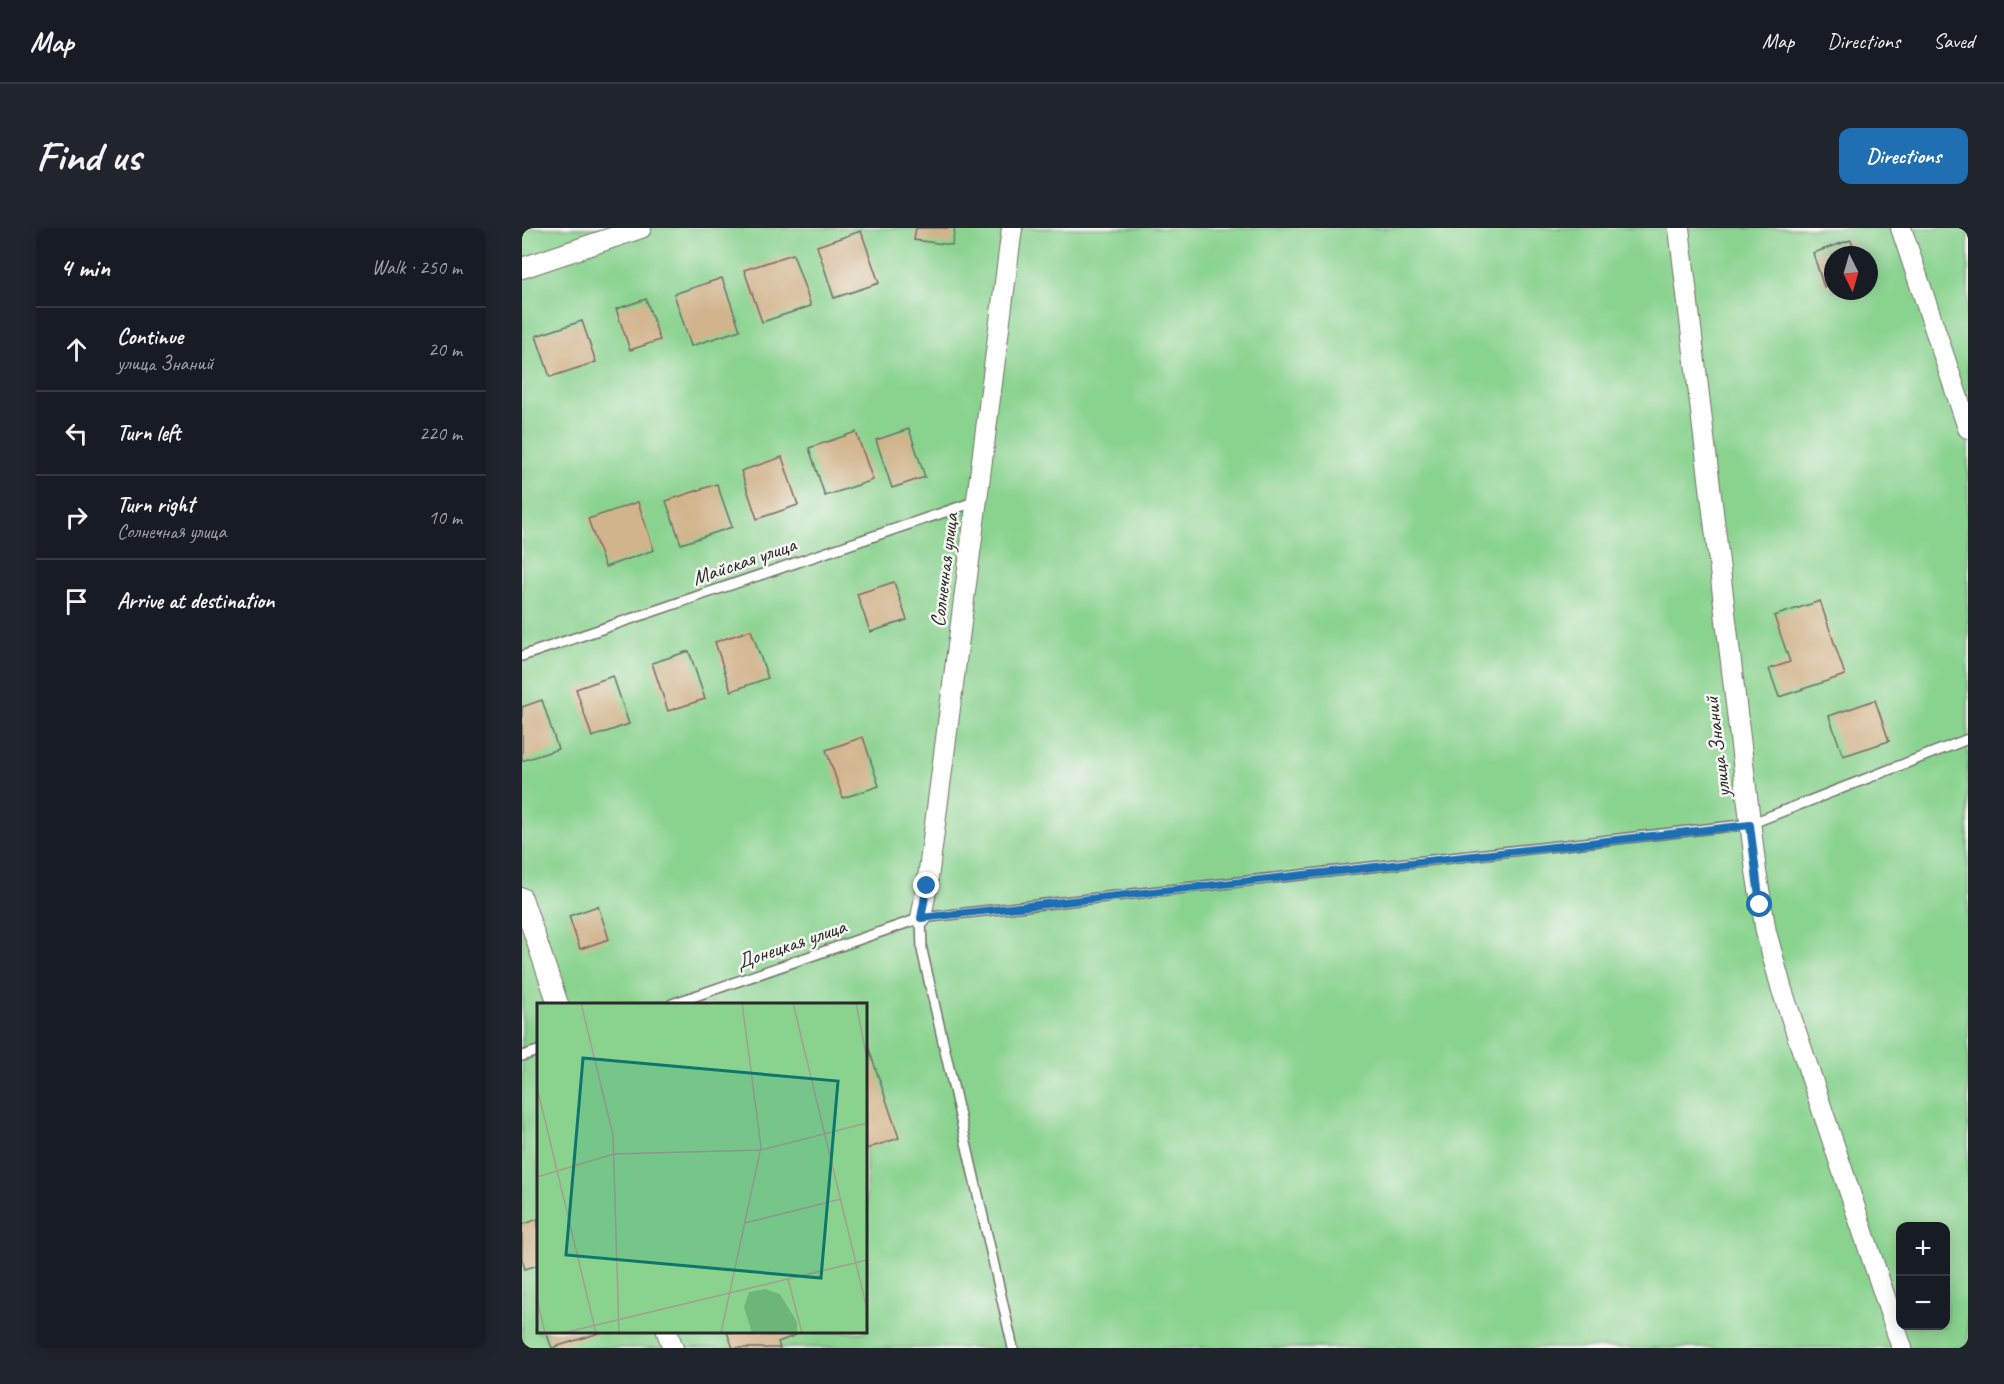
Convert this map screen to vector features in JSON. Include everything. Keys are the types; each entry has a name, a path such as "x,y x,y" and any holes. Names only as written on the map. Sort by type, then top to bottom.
{"street":[{"path":"522,268 641,228"},
{"name":"Солнечная улица","path":"921,918 1012,228"},
{"name":"улица Знаний","path":"1679,228 1760,905 1773,960 1902,1348"},
{"path":"1901,228 1968,428"},
{"path":"522,898 557,1003"},
{"path":"667,1333 673,1348"}],"lane":[{"name":"Майская улица","path":"522,656 977,501"},
{"name":"Донецкая улица","path":"678,1003 921,918 1750,825 1968,739"},
{"path":"921,918 922,950 1013,1348"},
{"path":"522,1056 537,1051"}],"green space":[{"path":"522,228 1968,228 1968,1348 522,1348"}],"building":[{"path":"916,228 955,228 952,245 914,240"},
{"path":"861,231 879,283 834,298 817,246"},
{"path":"1851,240 1853,246 1833,246"},
{"path":"1824,249 1824,287 1813,253"},
{"path":"793,254 811,306 762,322 744,270"},
{"path":"722,278 740,330 691,346 674,294"},
{"path":"646,299 660,340 630,350 616,309"},
{"path":"582,321 596,362 550,377 536,336"},
{"path":"909,429 925,477 892,488 876,440"},
{"path":"856,432 873,480 825,496 809,448"},
{"path":"782,457 798,505 757,519 741,471"},
{"path":"717,484 732,527 681,544 666,501"},
{"path":"638,502 654,550 605,567 588,519"},
{"path":"894,582 907,620 870,632 857,594"},
{"path":"1820,601 1845,675 1779,697 1769,669 1790,662 1774,616"},
{"path":"751,630 768,678 731,691 715,642"},
{"path":"689,651 705,699 668,711 652,663"},
{"path":"613,676 629,724 592,737 576,689"},
{"path":"542,700 558,749 522,761 522,707"},
{"path":"1875,700 1889,741 1843,756 1829,716"},
{"path":"863,737 879,786 843,798 826,750"},
{"path":"598,906 609,939 580,949 569,916"},
{"path":"867,1043 899,1138 867,1149"},
{"path":"537,1219 537,1265 525,1269 522,1259 522,1225"},
{"path":"546,1333 599,1333 552,1348"},
{"path":"727,1333 795,1333 796,1335 778,1342 780,1348 733,1348"}],"route":[{"path":"927,886 921,918 1750,825 1760,905"}]}
